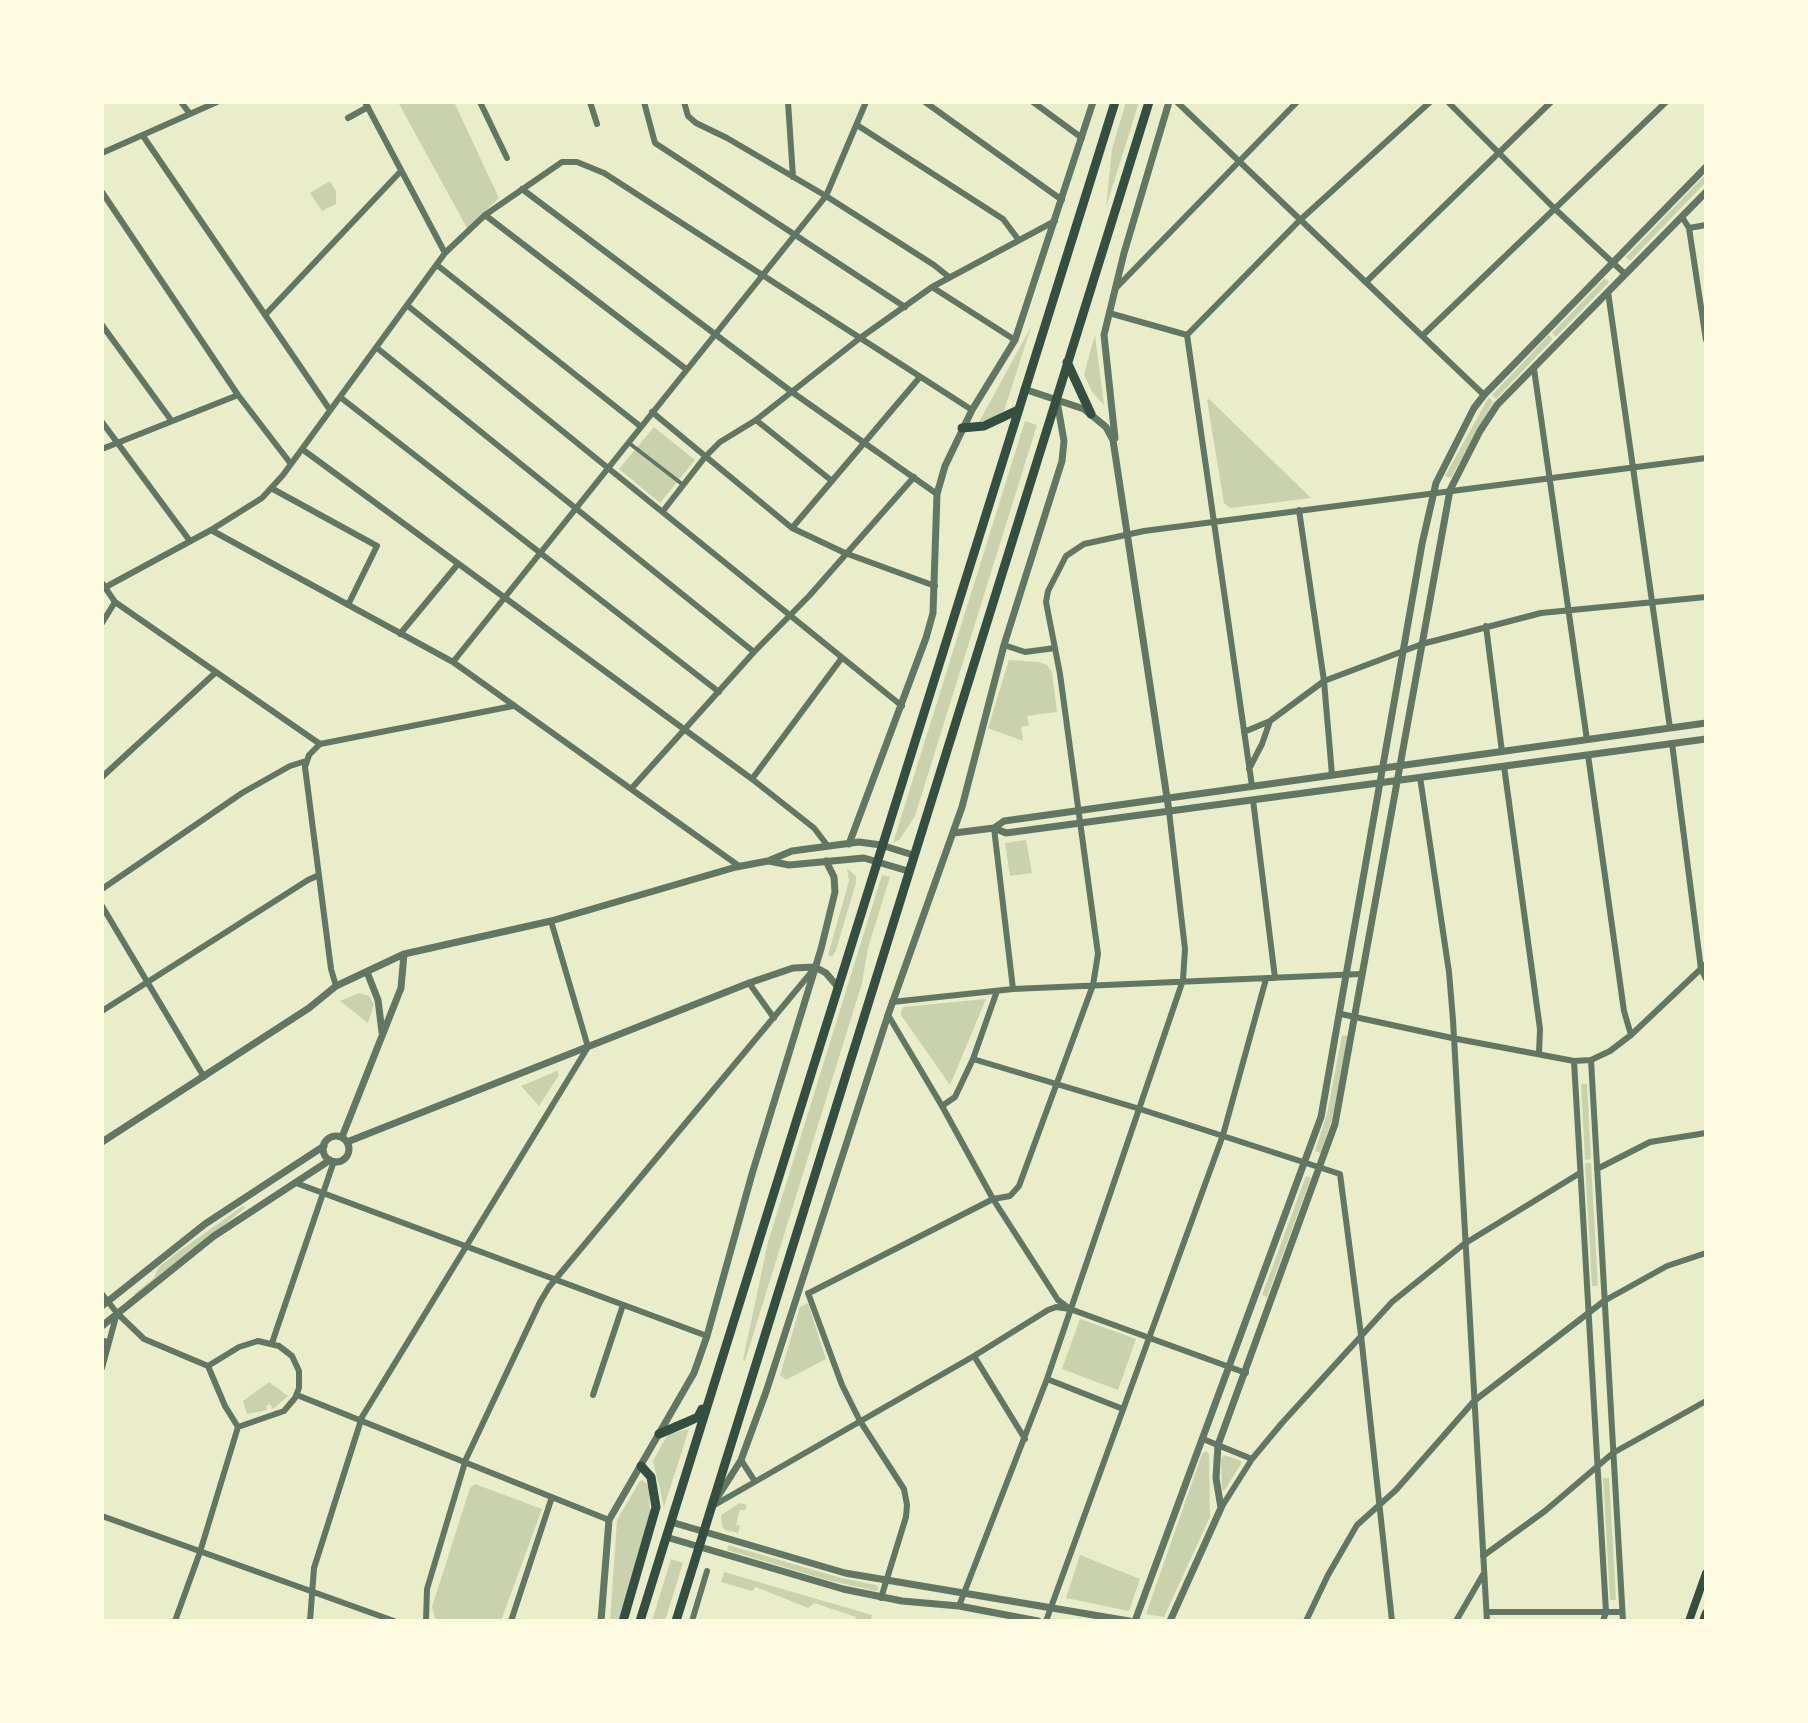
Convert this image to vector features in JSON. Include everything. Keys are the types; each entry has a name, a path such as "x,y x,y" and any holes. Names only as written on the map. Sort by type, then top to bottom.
{"main road":[{"path":"640,1621 1115,102"},
{"path":"676,1621 1149,102"},
{"path":"1067,362 1091,414"},
{"path":"962,428 984,426 1018,410"},
{"path":"659,1434 698,1417 709,1400"},
{"path":"623,1621 656,1507 651,1477 641,1466"},
{"path":"1689,1621 1706,1573"},
{"path":"1703,1621 1706,1613"}],"street":[{"path":"181,102 190,114"},
{"path":"102,153 217,102"},
{"path":"480,102 507,158"},
{"path":"590,102 597,124"},
{"path":"644,102 655,143 905,307"},
{"path":"684,102 688,116 696,123 826,196 949,277"},
{"path":"788,102 793,177"},
{"path":"453,662 826,196 866,102"},
{"path":"925,102 1062,200"},
{"path":"1033,102 1082,138"},
{"path":"849,844 902,706 933,613 937,494 945,466 972,410 1015,340 1093,102"},
{"path":"959,1606 1047,1379 1183,980 1185,949 1168,798 1116,452 1104,348 1109,313 1169,102"},
{"path":"1177,102 1484,395"},
{"path":"1116,288 1297,102"},
{"path":"1187,335 1299,221 1430,102"},
{"path":"1448,102 1625,274"},
{"path":"1366,282 1551,102"},
{"path":"1422,336 1666,102"},
{"path":"348,118 366,105 445,253"},
{"path":"857,125 1003,219 1018,239"},
{"path":"143,136 330,410"},
{"path":"320,744 115,602 103,587 211,530 250,506 271,488 445,253 485,215 551,167 562,162 577,162 604,173 972,410"},
{"path":"1135,1621 1321,1117 1433,492 1464,426 1484,395 1706,167"},
{"path":"265,315 401,171"},
{"path":"522,189 792,392 937,494"},
{"path":"102,192 238,395 291,464"},
{"path":"1221,1508 1216,1478 1218,1445 1321,1167 1340,1102 1450,490 1488,416 1706,192"},
{"path":"485,215 686,369"},
{"path":"1682,217 1689,228 1706,340"},
{"path":"663,511 720,442 756,420 860,338 932,287 1056,220"},
{"path":"1689,228 1706,225"},
{"path":"437,265 640,426"},
{"path":"932,287 1015,340"},
{"path":"1608,292 1670,728"},
{"path":"408,306 902,706"},
{"path":"1109,313 1187,335"},
{"path":"102,325 171,420"},
{"path":"1187,335 1252,786"},
{"path":"377,348 754,652"},
{"path":"1534,369 1587,740"},
{"path":"792,528 920,377"},
{"path":"1024,389 1091,414 1109,431 1116,452"},
{"path":"102,449 238,395"},
{"path":"340,397 719,692"},
{"path":"711,1507 741,1460 892,1002 954,833 1004,645 1060,469 1064,441 1056,399"},
{"path":"652,412 792,528 845,553 935,586"},
{"path":"756,420 832,481"},
{"path":"102,422 190,541"},
{"path":"627,442 683,485"},
{"path":"302,449 752,779 814,828 827,845"},
{"path":"798,1291 809,1293 993,1199 1010,1196 1019,1186 1093,985 1098,954 1046,597 1061,562 1084,544 1128,534 1706,458"},
{"path":"631,789 914,477"},
{"path":"271,488 377,546 348,605"},
{"path":"1299,510 1324,681 1332,775"},
{"path":"211,530 453,662 739,866"},
{"path":"400,634 458,564"},
{"path":"1244,732 1270,721 1324,681 1422,644 1486,626 1568,609 1706,597"},
{"path":"102,623 115,602"},
{"path":"1486,626 1502,752"},
{"path":"1004,645 1025,652 1055,648"},
{"path":"752,779 841,659"},
{"path":"102,777 215,673"},
{"path":"102,889 242,793 290,766 306,761 320,744 514,706"},
{"path":"1249,769 1270,721"},
{"path":"954,833 994,828 1004,821 1706,723"},
{"path":"994,828 1006,833 1706,739"},
{"path":"1672,743 1706,979"},
{"path":"1588,755 1624,1011 1631,1035"},
{"path":"306,761 331,969 336,986"},
{"path":"1504,766 1540,1029 1539,1054"},
{"path":"1420,777 1449,972 1487,1621"},
{"path":"1253,800 1275,978"},
{"path":"994,828 1013,989"},
{"path":"102,1142 309,1008 336,986 404,954 551,921 739,866 768,861 792,851 859,842 913,855"},
{"path":"768,861 789,865 855,858 908,871"},
{"path":"601,1621 609,1520 694,1373 707,1336 835,892 834,877 826,861"},
{"path":"102,1011 319,875"},
{"path":"102,906 204,1077"},
{"path":"310,1621 314,1568 361,1421 588,1047 551,921"},
{"path":"102,1326 214,1236 332,1161 347,1156 344,1139 403,981 404,954"},
{"path":"1341,1014 1574,1061 1591,1060 1610,1051 1631,1035 1703,966"},
{"path":"426,1621 427,1589 465,1463 540,1302 815,967"},
{"path":"105,1304 205,1224 324,1146 330,1137 344,1139 793,968 815,967 826,973 837,986"},
{"path":"367,972 378,1000 382,1032"},
{"path":"892,1002 1013,989 1361,974"},
{"path":"1046,1621 1223,1135 1266,979"},
{"path":"749,983 774,1018"},
{"path":"942,1106 955,1097 973,1059 997,991"},
{"path":"888,1015 993,1199 1051,1292 1070,1309"},
{"path":"973,1059 1338,1172 1343,1181 1392,1621"},
{"path":"1591,1060 1623,1621"},
{"path":"1574,1061 1605,1621"},
{"path":"1597,1169 1650,1142 1706,1133"},
{"path":"324,1146 325,1154 332,1161"},
{"path":"272,1343 324,1193 332,1161"},
{"path":"1170,1621 1221,1508 1252,1459 1361,1335 1392,1302 1464,1244 1580,1173"},
{"path":"296,1183 707,1336"},
{"path":"1306,1621 1357,1525 1396,1490 1474,1401 1604,1301 1667,1266 1706,1253"},
{"path":"809,1293 842,1385 860,1421 904,1489 907,1505 881,1598"},
{"path":"102,1294 105,1304 144,1339 208,1366 238,1427 200,1552 175,1621"},
{"path":"593,1395 623,1305"},
{"path":"711,1507 1056,1307 1070,1309 1246,1373"},
{"path":"102,1368 117,1313"},
{"path":"102,1340 105,1340 102,1351"},
{"path":"208,1366 248,1343 258,1341 272,1343 288,1352 297,1365 300,1382 297,1395 289,1407 279,1414 238,1427"},
{"path":"974,1356 1025,1439"},
{"path":"1047,1379 1123,1409"},
{"path":"297,1395 609,1520"},
{"path":"1483,1556 1545,1511 1613,1453 1706,1401"},
{"path":"1203,1439 1252,1459"},
{"path":"741,1460 754,1480"},
{"path":"511,1621 552,1497"},
{"path":"102,1516 394,1621"},
{"path":"671,1522 845,1573 1129,1621"},
{"path":"666,1537 881,1598 959,1606 1038,1621"},
{"path":"692,1621 707,1571"},
{"path":"1456,1621 1484,1573"},
{"path":"1487,1612 1621,1612"}],"green space":[{"path":"398,102 454,102 499,198 467,228"},
{"path":"1126,102 1139,102 1106,207 1112,149"},
{"path":"1706,174 1706,182 1630,261 1626,257"},
{"path":"330,181 336,191 336,204 322,211 310,193"},
{"path":"1605,278 1609,282 1556,337 1552,333"},
{"path":"1031,327 1004,411 979,422"},
{"path":"1095,335 1104,405 1092,392 1084,374"},
{"path":"1549,335 1553,339 1496,399 1492,395"},
{"path":"1489,397 1493,402 1451,478 1445,476"},
{"path":"1209,399 1311,498 1230,508 1224,503"},
{"path":"1025,421 1037,425 915,816 900,839 893,843"},
{"path":"654,427 695,460 660,503 619,469"},
{"path":"1009,660 1039,662 1047,665 1052,672 1057,712 1027,716 1029,725 1021,727 1023,741 988,728"},
{"path":"1026,840 1032,873 1010,876 1005,843"},
{"path":"847,868 856,876 856,883 832,957 828,955 849,881"},
{"path":"882,875 890,877 868,948 862,983 745,1361 768,1242"},
{"path":"359,993 369,996 374,1004 368,1023 340,1001"},
{"path":"986,999 950,1085 901,1011 903,1007"},
{"path":"1342,1035 1348,1036 1332,1119 1321,1153 1315,1151 1327,1114"},
{"path":"557,1071 559,1075 539,1106 521,1086"},
{"path":"1581,1084 1587,1084 1591,1159 1585,1160"},
{"path":"1585,1163 1591,1163 1598,1286 1592,1286"},
{"path":"1306,1176 1311,1178 1267,1297 1262,1295"},
{"path":"243,1206 245,1208 136,1296 134,1294 154,1278 159,1267"},
{"path":"808,1303 826,1359 786,1380 780,1375 800,1307"},
{"path":"1080,1319 1136,1339 1118,1390 1062,1369"},
{"path":"269,1382 288,1396 273,1409 270,1404 266,1406 267,1410 247,1414 243,1401"},
{"path":"689,1429 664,1507 653,1461 668,1434"},
{"path":"1206,1451 1209,1454 1210,1517 1164,1617 1146,1614 1202,1454"},
{"path":"1224,1455 1241,1461 1241,1464 1224,1491 1221,1459"},
{"path":"1603,1478 1609,1478 1616,1600 1610,1600"},
{"path":"643,1480 649,1487 650,1513 618,1621 610,1621 617,1520"},
{"path":"475,1484 542,1509 501,1621 436,1621 432,1607 470,1488"},
{"path":"740,1503 747,1505 745,1510 740,1510 736,1525 740,1526 738,1533 725,1530 721,1515"},
{"path":"728,1545 876,1585 879,1589 876,1591 827,1580 727,1550"},
{"path":"1080,1555 1140,1579 1129,1611 1066,1598"},
{"path":"671,1559 683,1563 665,1621 652,1621"},
{"path":"724,1572 872,1615 871,1619 855,1621 856,1617 814,1603 808,1608 756,1587 752,1591 721,1582"}]}
